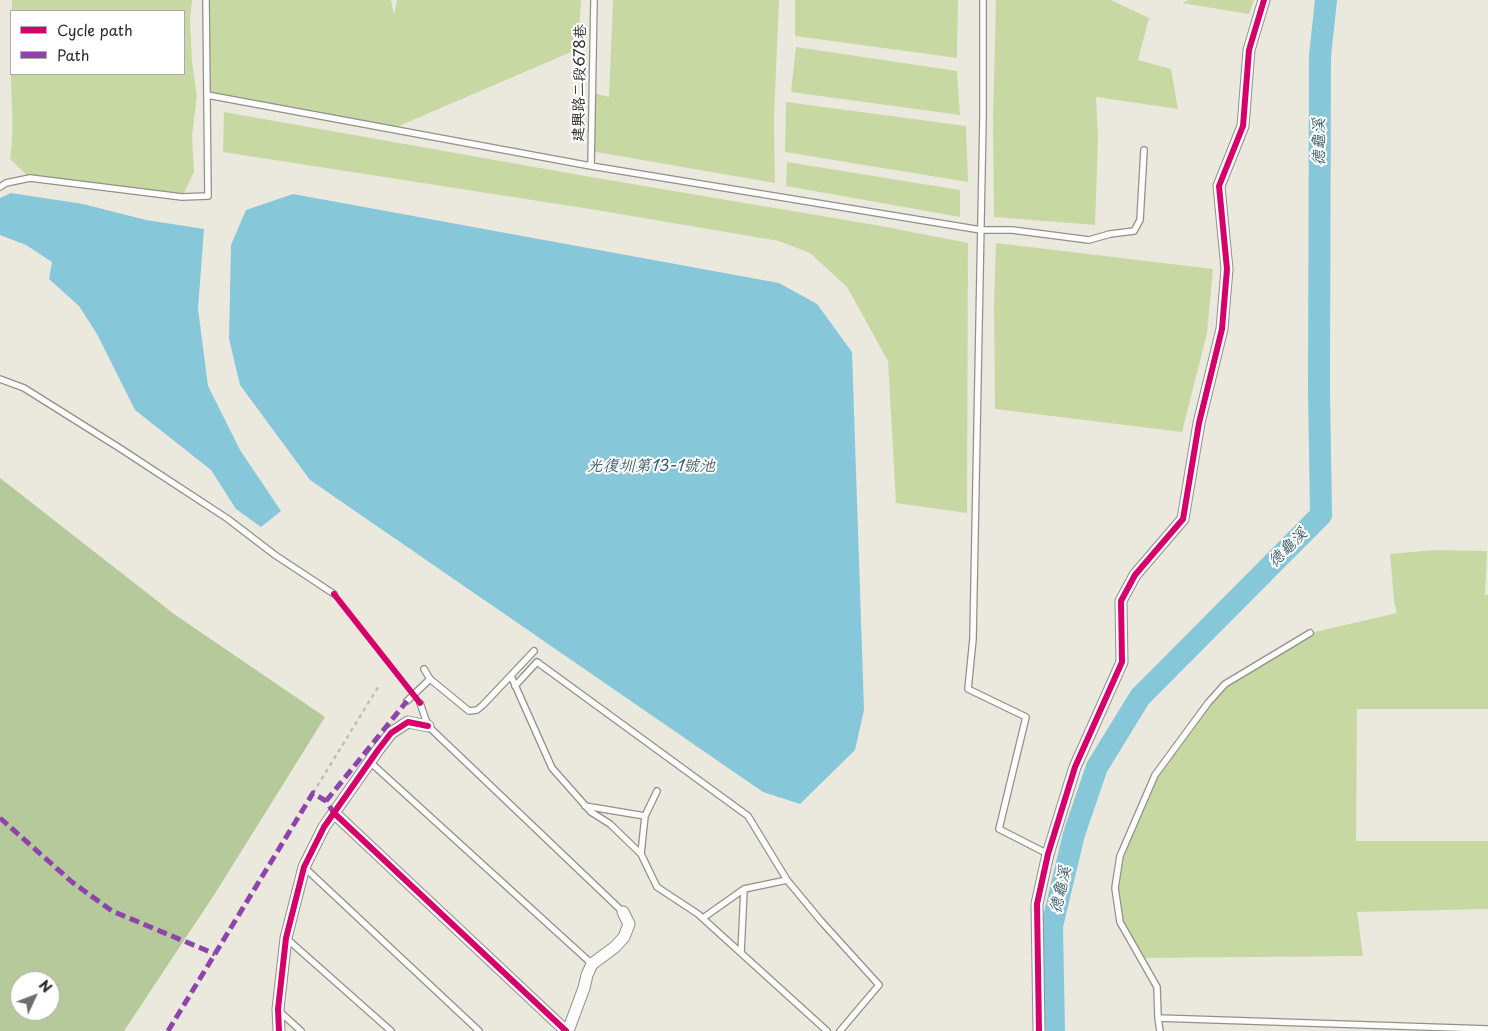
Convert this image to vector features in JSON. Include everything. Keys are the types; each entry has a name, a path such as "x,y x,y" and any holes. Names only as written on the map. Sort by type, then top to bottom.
{"street":[{"path":"1039,1031 1037,904 1048,854 1075,767 1122,662 1121,601 1136,575 1183,519 1199,423 1222,329 1227,269 1219,186 1243,126 1249,50 1264,0"},
{"path":"278,1031 278,1009 286,938 304,867 324,827 391,733 408,722 428,726"},
{"path":"334,812 567,1031 592,964 616,946 624,937 629,924 623,912"}],"lane":[{"path":"0,187 6,183 30,178 182,197 208,196 206,0"},
{"name":"建興路二段678巷","path":"591,166 594,0"},
{"path":"983,0 981,230 973,639 968,689 1026,717 999,829 1048,854"},
{"path":"206,96 591,166 981,230 1012,230 1089,240 1110,234 1134,231 1140,220 1144,150"},
{"path":"0,379 24,388 110,442 228,519 275,555 334,594"},
{"path":"1160,1031 1157,988 1120,922 1115,888 1120,856 1155,775 1208,702 1226,684 1310,633"},
{"path":"424,669 430,679 469,711 477,710 534,651"},
{"path":"515,686 538,662 748,816 787,880 879,985 840,1031"},
{"path":"511,676 552,768 591,812 610,824 641,854 657,887 703,918 827,1031"},
{"path":"407,701 430,679"},
{"path":"420,703 428,726 623,912"},
{"path":"370,762 592,964"},
{"path":"641,854 644,816 657,791"},
{"path":"585,806 644,816"},
{"path":"304,867 479,1031"},
{"path":"703,918 744,889 787,880"},
{"path":"741,953 744,889"},
{"path":"286,938 391,1031"},
{"path":"278,1009 301,1031"},
{"path":"1158,1018 1367,1028 1488,1029"}],"path":[{"path":"313,793 380,684"}],"green space":[{"path":"12,0 192,0 190,20 192,62 197,96 192,136 194,172 182,197 30,178 10,159 12,122 11,75 185,75 185,10 12,10"},
{"path":"208,0 391,0 394,15 397,0 581,0 578,49 392,129 207,95"},
{"path":"613,0 779,0 774,117 775,183 590,151 590,92 609,97"},
{"path":"795,0 958,0 957,58 795,36"},
{"path":"996,0 1111,0 1149,18 1138,60 1171,69 1178,109 1096,97 1098,139 1095,225 994,217 993,119"},
{"path":"1189,0 1254,0 1249,14 1182,3"},
{"path":"796,47 957,71 960,115 791,92"},
{"path":"786,102 966,126 968,182 785,152"},
{"path":"224,112 881,226 968,243 967,513 896,503 888,361 847,287 810,253 779,241 590,209 223,152"},
{"path":"787,162 960,190 960,217 786,186"},
{"path":"996,243 1213,269 1207,333 1182,432 995,409 994,306"},
{"path":"0,478 174,614 325,717 216,892 124,1031 0,1031"},
{"path":"1435,550 1487,551 1485,595 1488,595 1488,709 1357,709 1356,841 1488,841 1488,909 1357,912 1363,956 1141,958 1120,922 1115,888 1120,856 1155,775 1225,684 1310,633 1397,613 1394,601 1390,554"}],"water":[{"path":"11,193 83,204 146,220 204,229 198,309 208,386 240,450 281,511 261,527 236,509 211,470 135,410 97,334 79,306 49,279 52,262 26,245 0,235 0,198"},
{"name":"光復圳第13-1號池","path":"293,194 779,283 817,304 852,352 864,710 855,750 800,804 763,792 310,480 240,385 229,339 231,245 246,210"}],"waterway":[{"name":"德龜溪","path":"1054,1031 1052,926 1074,834 1097,767 1140,697 1321,515 1319,390 1320,56 1326,0"}],"marked path":[{"path":"326,801 407,701"},
{"path":"168,1031 313,793 326,801 334,813"},
{"path":"0,818 72,882 112,911 215,954"}],"cycle path":[{"path":"1039,1031 1037,904 1048,854 1075,767 1122,662 1121,601 1135,575 1183,519 1199,423 1222,329 1227,269 1219,186 1243,126 1249,50 1264,0"},
{"path":"334,594 420,703"},
{"path":"279,1031 278,1009 286,938 304,867 324,827 391,733 408,722 428,726"},
{"path":"334,813 566,1031"}]}
